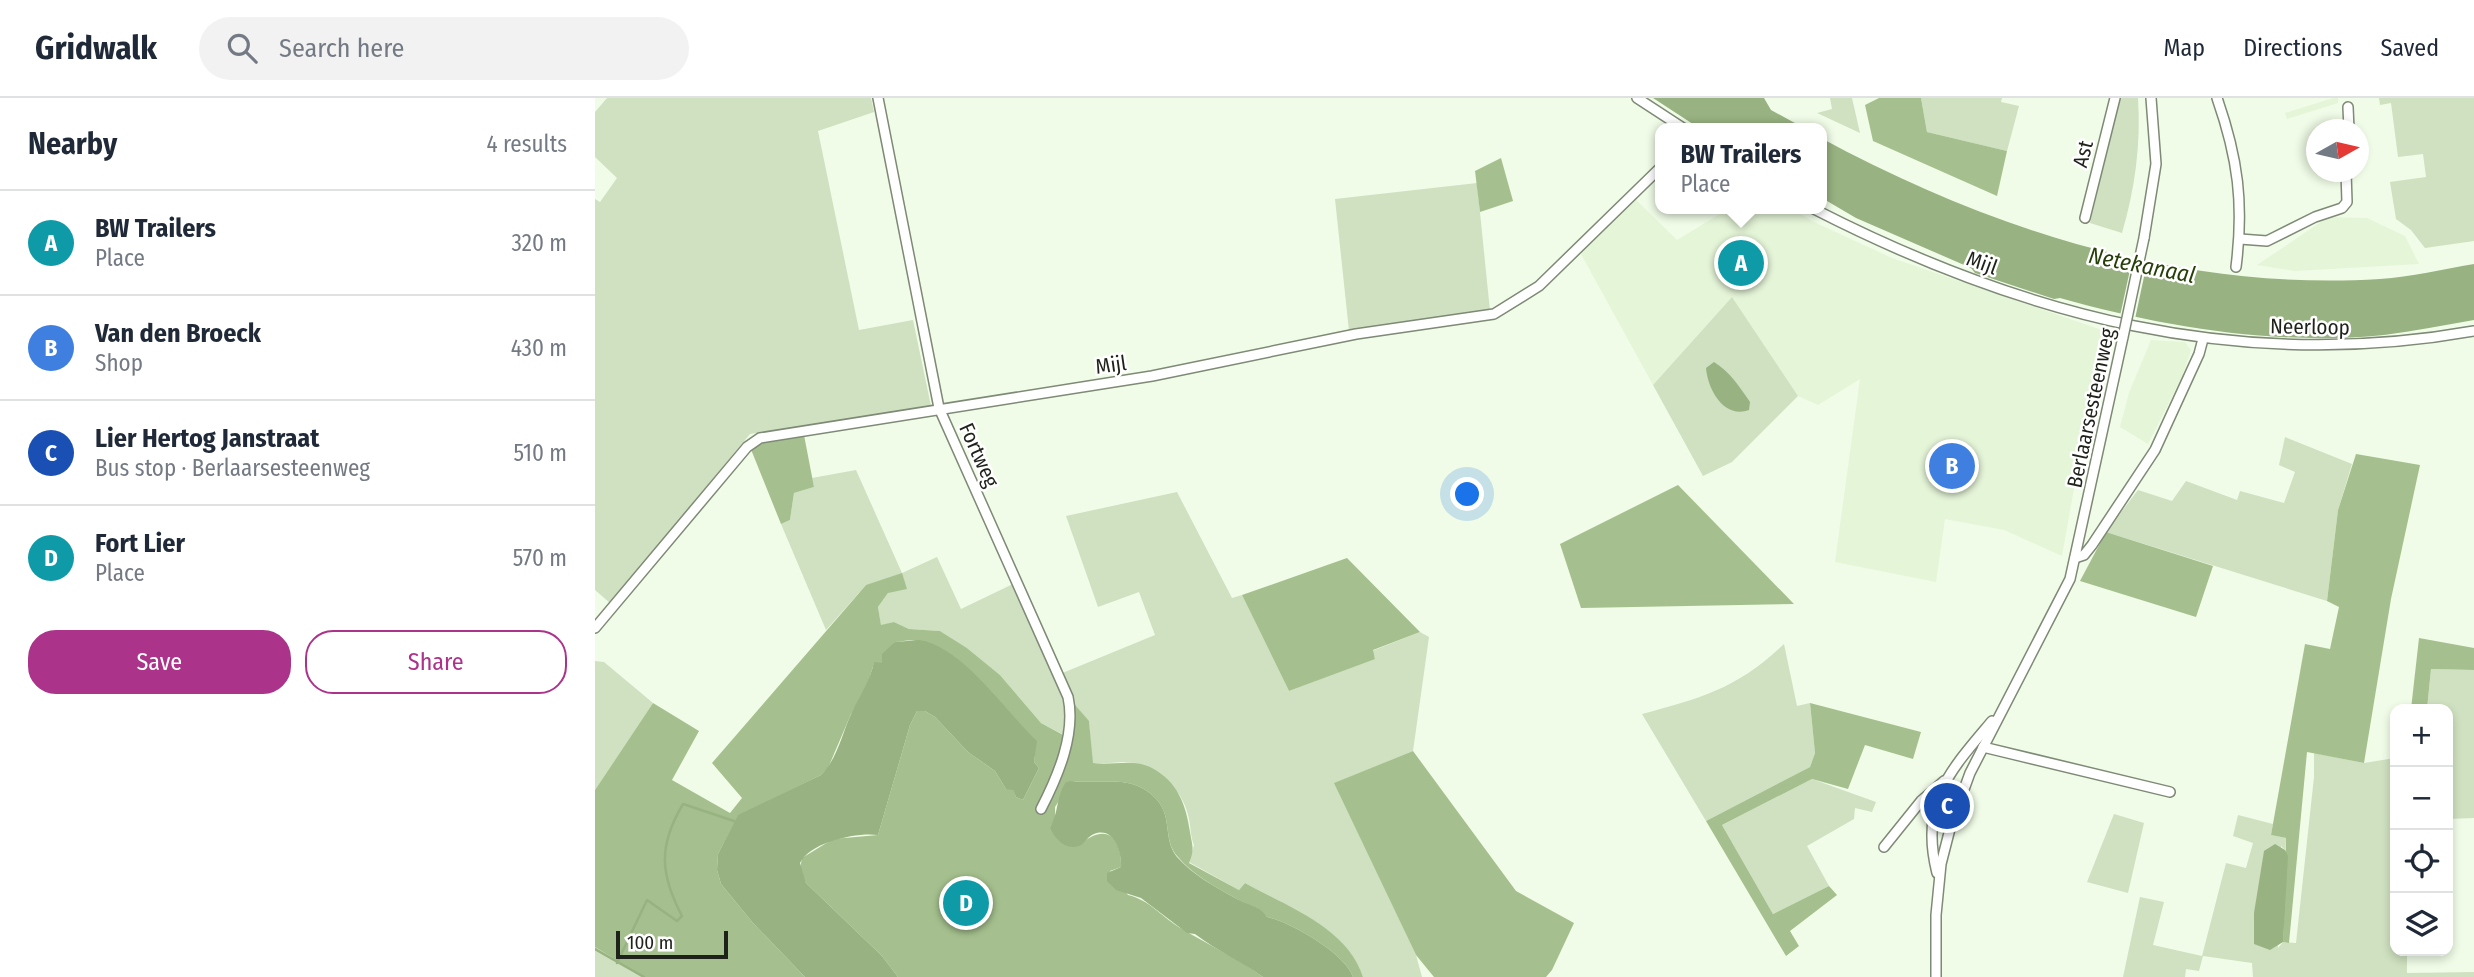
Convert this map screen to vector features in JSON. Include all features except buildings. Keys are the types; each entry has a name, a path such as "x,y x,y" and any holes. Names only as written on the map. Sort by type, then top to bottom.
{"street":[{"name":"Fortweg","path":"878,98 939,408 1068,697 1071,718 1064,752 1041,809"},
{"path":"1637,98 1675,123"},
{"name":"Ast","path":"2085,218 2115,98"},
{"name":"Berlaarsesteenweg","path":"1936,977 1936,915 1940,877 1958,803 2002,709 2061,599 2075,558 2144,238 2156,164 2151,98"},
{"path":"2217,98 2238,166 2240,239 2236,267"},
{"path":"2348,107 2349,119"},
{"name":"Mijl","path":"595,628 752,442 760,438 1160,375 1356,334 1494,314 1539,286 1655,172"},
{"path":"2240,239 2267,241 2315,217 2344,207 2348,199 2347,182"},
{"name":"Mijl","path":"1824,214 1893,249 2005,290 2097,319 2146,329"},
{"name":"Neerloop","path":"2146,329 2203,339 2328,346 2399,342 2474,331"},
{"path":"2075,558 2084,555 2092,545 2155,450 2199,354 2203,339"},
{"name":"Berlaarsesteenweg","path":"1884,847 1921,801 1944,781 2002,709"},
{"path":"1983,747 2170,792"},
{"name":"Berlaarsesteenweg","path":"1940,877 1932,845 1933,820 1944,781"}],"shaded area":[{"path":"607,98 871,98 874,112 818,131 859,330 913,320 931,406 750,434 610,603 595,590 595,199 600,202 617,178 595,157 595,112"},
{"path":"1830,98 1852,98 1860,133 1817,113 1832,109"},
{"path":"1879,98 1921,98 1927,132 2007,151 1997,196 1873,141 1865,105"},
{"path":"1921,98 2002,98 2001,102 2019,106 2007,151 1927,132"},
{"path":"2120,98 2138,98 2139,115 2136,166 2122,233 2090,223"},
{"path":"2338,98 2338,103 2287,119 2285,113"},
{"path":"2379,98 2474,98 2474,241 2425,248 2411,230 2396,219 2390,182 2426,177 2423,154 2398,157 2391,103 2380,105"},
{"path":"1501,158 1513,201 1480,212 1475,171"},
{"path":"1477,183 1490,311 1349,331 1335,199"},
{"path":"1631,195 1677,240 1720,214 1801,214 1892,258 2102,330 2062,556 2004,530 1945,519 1936,582 1835,562 1860,379 1818,405 1798,396 1732,297 1653,385 1581,254"},
{"path":"2328,217 2367,218 2405,236 2419,264 2295,271 2257,265"},
{"path":"1732,297 1798,396 1732,462 1703,476 1653,385"},
{"path":"2151,340 2185,342 2191,350 2182,377 2148,444 2120,427 2129,393"},
{"path":"804,435 814,487 794,493 790,520 781,524 750,447"},
{"path":"2285,437 2352,464 2338,510 2327,601 2106,532 2138,490 2172,501 2186,481 2237,500 2240,491 2284,503 2295,472 2279,465"},
{"path":"2356,454 2420,465 2391,599 2364,763 2307,752 2289,943 2283,942 2286,838 2271,835 2305,644 2330,649 2339,607 2327,601 2338,510"},
{"path":"856,470 902,573 937,557 961,609 1015,583 1060,674 1155,635 1139,592 1098,607 1066,516 1177,492 1232,598 1242,595 1289,691 1375,658 1372,651 1420,632 1429,637 1413,751 1335,783 1416,955 1422,977 1363,977 1344,945 1314,920 1245,883 1239,890 1189,862 1194,845 1190,822 1177,791 1163,776 1135,763 1092,763 1089,721 1068,737 1041,723 1000,675 967,648 940,631 909,629 894,622 881,626 878,607 888,593 866,585 826,630 781,524 790,520 794,493 814,487 812,478"},
{"path":"1678,485 1794,604 1581,608 1560,544"},
{"path":"2106,532 2213,566 2196,617 2080,581"},
{"path":"1347,558 1420,632 1373,650 1375,659 1289,691 1242,595"},
{"path":"902,573 907,589 888,593 878,607 881,625 894,622 909,629 940,631 967,648 1000,675 1041,723 1067,737 1068,697 1089,721 1093,763 1145,765 1161,774 1174,787 1183,804 1193,847 1189,863 1239,890 1245,883 1314,920 1344,945 1363,977 1353,977 1340,959 1316,940 1290,925 1267,917 1261,910 1204,880 1190,869 1173,849 1161,805 1142,788 1117,782 1072,781 1055,807 1055,819 1050,827 1080,845 1097,835 1110,836 1118,847 1121,867 1110,871 1128,895 1150,905 1175,925 1263,977 898,977 882,956 806,883 800,869 802,858 833,839 878,835 910,725 917,711 925,711 935,717 968,752 995,771 1006,789 1013,789 1016,797 1023,800 1039,768 1034,762 1036,741 982,683 935,648 911,640 895,642 882,663 874,663 866,689 851,714 828,768 821,775 738,816 718,854 717,870 721,884 753,923 805,977 644,977 595,947 595,790 653,703 699,731 672,780 730,813 742,798 712,763 866,585"},
{"path":"2419,638 2474,648 2474,670 2431,669 2428,704 2412,704"},
{"path":"1784,644 1797,706 1810,703 1815,753 1810,767 1706,821 1642,714 1718,690 1751,671"},
{"path":"595,661 604,662 653,703 595,790"},
{"path":"2431,669 2474,670 2474,818 2453,819 2453,704 2428,704"},
{"path":"1810,703 1921,732 1913,759 1865,745 1848,789 1812,779 1722,825 1773,914 1829,886 1837,895 1790,931 1799,946 1786,956 1706,821 1810,767 1815,753"},
{"path":"1413,751 1516,891 1574,923 1552,970 1546,977 1434,977 1416,955 1334,783"},
{"path":"2314,753 2364,763 2390,759 2390,956 2407,956 2407,973 2474,972 2474,977 2253,977 2252,963 2203,956 2199,971 2186,969 2185,977 2123,977 2140,897 2164,902 2153,945 2202,956 2226,863 2246,868 2253,843 2233,836 2238,815 2273,824 2271,835 2286,838 2285,850 2281,846 2278,948 2283,942 2296,943 2314,777"},
{"path":"1812,779 1876,802 1872,812 1855,808 1854,819 1807,846 1829,886 1773,914 1722,825"},
{"path":"2114,814 2144,823 2128,893 2087,882"},
{"path":"595,947 644,977 595,977"}],"water":[{"path":"1653,98 1764,98 1771,110 1795,123 1691,123"},
{"name":"Netekanaal","path":"1827,141 1953,201 2021,227 2091,248 2161,264 2233,275 2306,280 2392,278 2474,264 2474,320 2384,335 2344,338 2262,336 2180,325 2139,318 2060,298 2054,299 1975,273 1971,268 1856,218 1827,201"},
{"path":"1714,362 1730,375 1742,390 1750,402 1749,410 1732,410 1719,401 1707,376 1706,368"},
{"path":"919,640 951,654 982,682 1037,741 1034,762 1039,768 1023,800 1016,797 1013,790 1006,789 995,771 968,752 935,717 925,711 917,711 910,725 878,835 858,835 835,840 813,849 800,863 806,883 882,956 898,977 805,977 753,923 721,884 717,870 718,854 738,815 821,775 836,753 874,662 882,663 882,654 895,642"},
{"path":"1066,782 1117,782 1142,788 1161,805 1173,850 1184,864 1212,885 1261,910 1267,917 1290,925 1316,940 1340,959 1353,977 1263,977 1195,934 1187,933 1141,898 1116,890 1107,881 1107,873 1121,867 1120,854 1112,837 1101,833 1094,834 1081,845 1071,847 1058,840 1050,827 1063,787"},
{"path":"2275,844 2285,850 2288,856 2283,942 2270,950 2254,944 2254,913 2264,851"}],"pier":[{"path":"2133,256 2148,258 2135,319 2120,316"}],"waterway":[{"path":"617,963 647,900 677,921 682,916 669,887 665,860 669,833 683,804 734,821"},
{"path":"595,949 644,977"}],"place":[{"name":"BW Trailers","path":"1741,263"},
{"name":"Van den Broeck","path":"1952,466"},
{"name":"Lier Hertog Janstraat","path":"1947,806"},
{"name":"Fort Lier","path":"966,903"}]}
